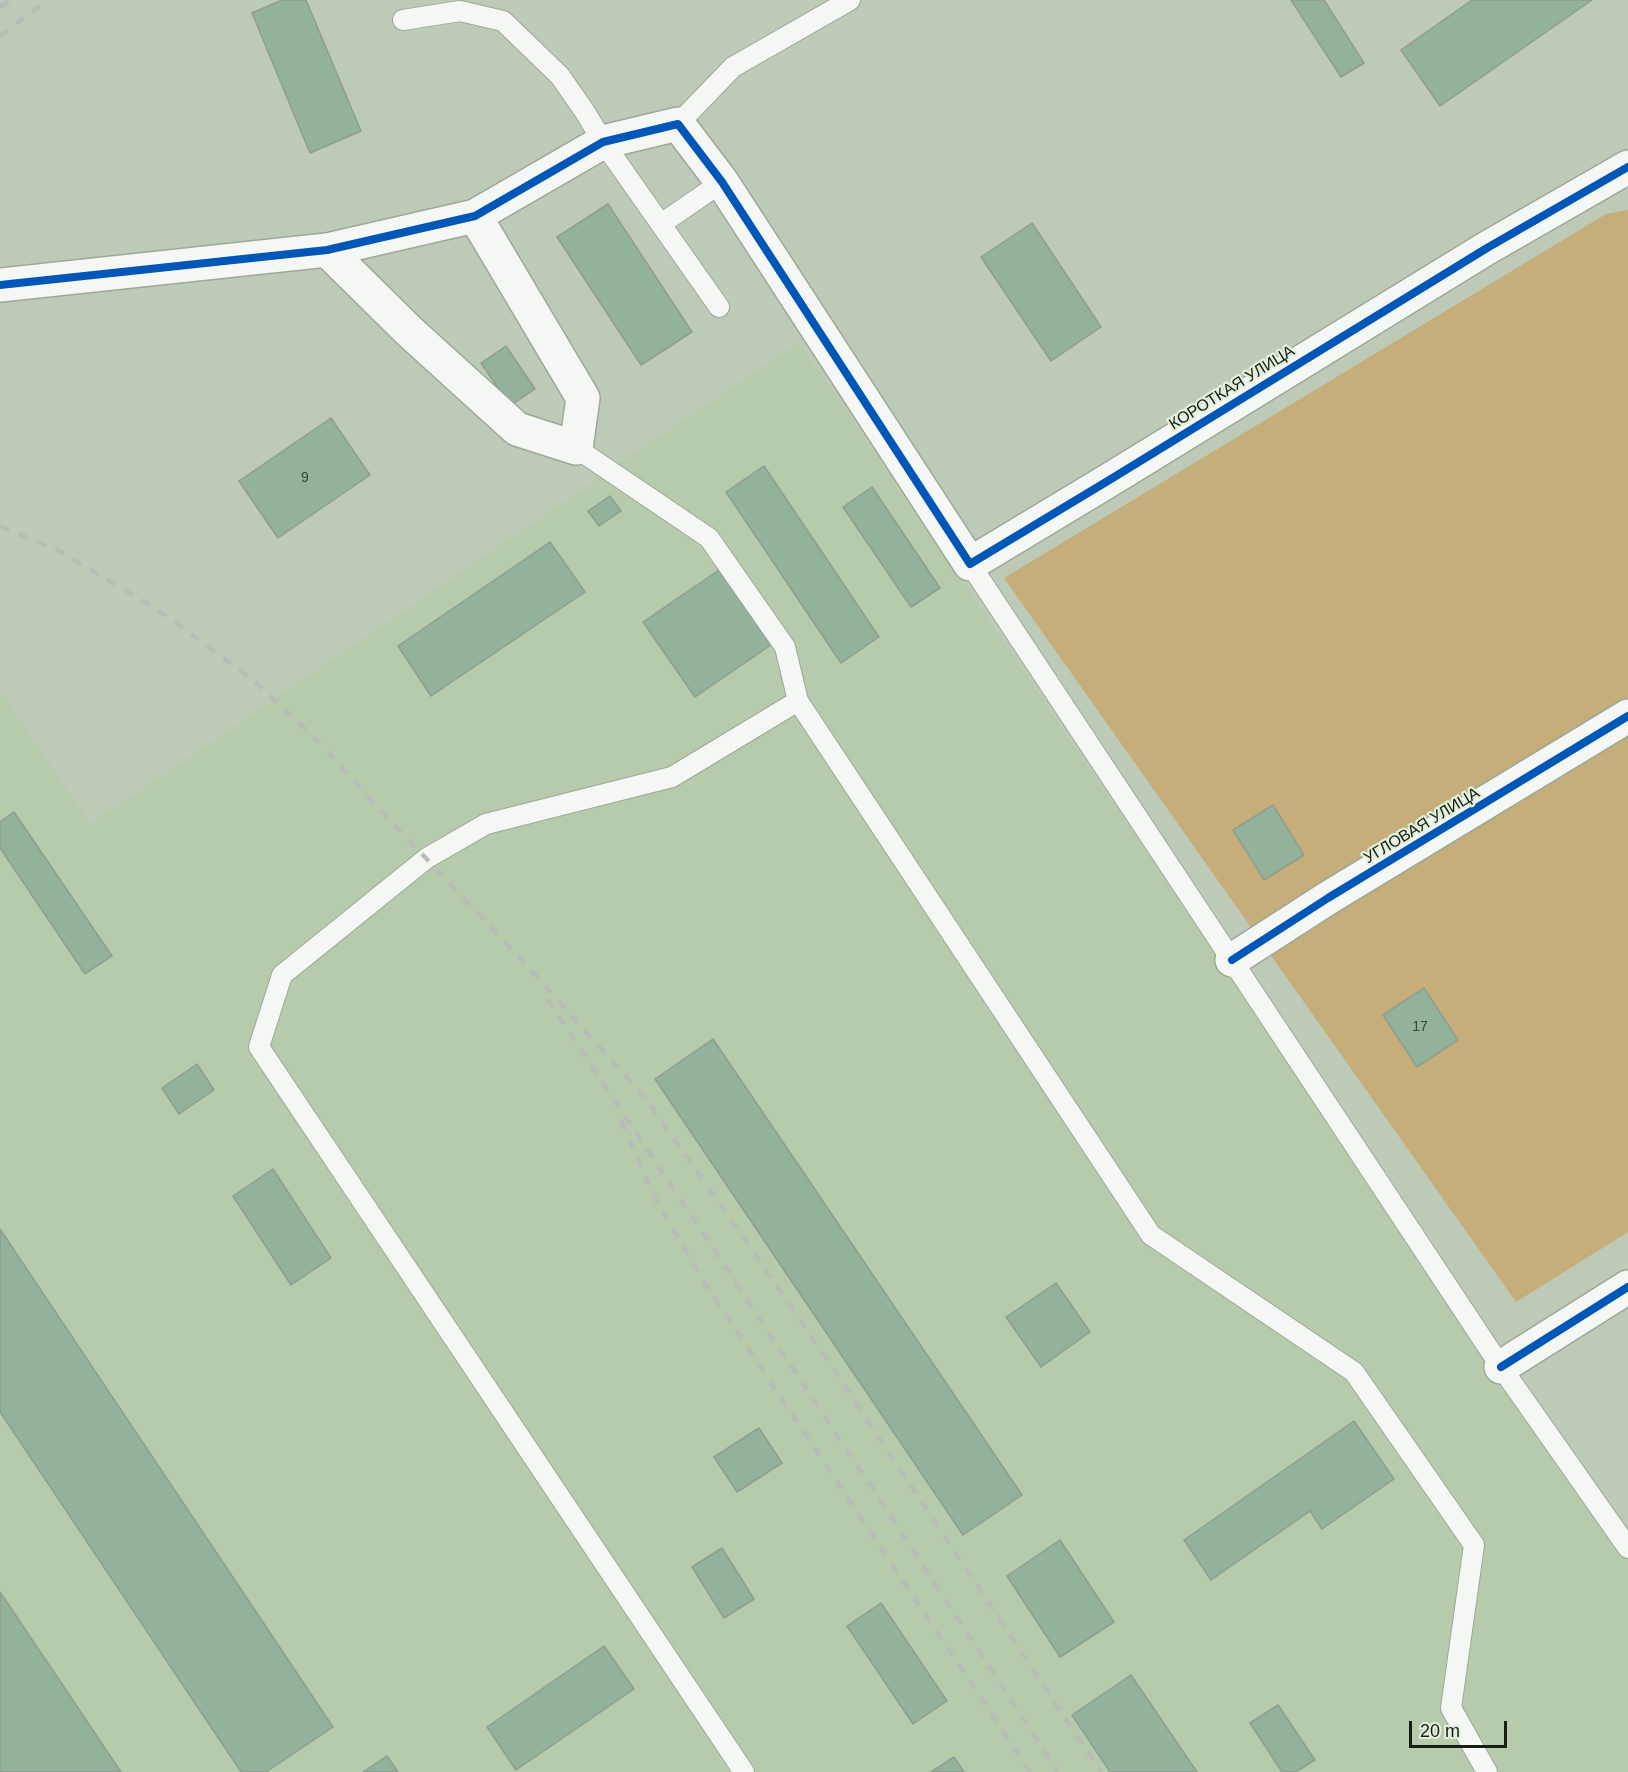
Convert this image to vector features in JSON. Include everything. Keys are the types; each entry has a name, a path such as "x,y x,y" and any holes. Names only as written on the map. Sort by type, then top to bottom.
{"street":[{"path":"0,285 327,250 475,216 603,142 678,124 722,182 970,564"},
{"name":"КОРОТКАЯ УЛИЦА","path":"970,564 1486,248 1628,167"},
{"path":"327,250 409,332 517,429 576,448 583,398 475,216"},
{"name":"УГЛОВАЯ УЛИЦА","path":"1232,960 1328,898 1628,716"},
{"path":"1501,1367 1628,1287"}],"lane":[{"path":"678,124 733,67 850,0"},
{"path":"403,20 460,11 503,21 560,76 603,142 719,307"},
{"path":"661,224 722,182"},
{"path":"576,448 709,538 785,647 798,701 1151,1235 1354,1371 1474,1545 1451,1708 1487,1772"},
{"path":"970,564 1501,1367 1628,1548"},
{"path":"744,1772 259,1047 282,975 427,858 486,824 672,777 798,701"}],"shaded area":[{"path":"1628,210 1628,1232 1516,1302 1004,578 1606,214"},
{"path":"799,342 1628,1558 1628,1772 0,1772 0,691 91,824"}],"building":[{"path":"282,0 306,0 361,131 310,153 252,13"},
{"path":"1291,0 1324,0 1364,63 1341,77"},
{"path":"1472,0 1592,0 1440,106 1401,50"},
{"path":"608,204 692,332 641,365 557,237"},
{"path":"1032,223 1101,327 1051,361 981,257"},
{"path":"506,346 535,389 510,406 481,363"},
{"path":"331,418 370,475 278,538 239,481"},
{"path":"764,466 879,637 841,663 726,492"},
{"path":"872,487 940,588 911,607 843,507"},
{"path":"610,496 621,511 599,526 588,511"},
{"path":"550,542 585,592 431,696 398,646"},
{"path":"719,570 771,645 695,697 643,622"},
{"path":"1273,805 1304,855 1264,880 1233,830"},
{"path":"14,812 112,956 85,974 0,848 0,822"},
{"path":"1424,988 1458,1040 1417,1067 1383,1015"},
{"path":"713,1039 1022,1495 963,1535 655,1079"},
{"path":"197,1064 214,1090 179,1114 162,1088"},
{"path":"273,1169 331,1258 291,1285 233,1196"},
{"path":"0,1229 333,1727 266,1772 241,1772 0,1412"},
{"path":"1056,1283 1090,1332 1041,1367 1006,1317"},
{"path":"1354,1421 1394,1479 1322,1529 1310,1511 1211,1580 1184,1540"},
{"path":"759,1428 782,1463 737,1492 714,1457"},
{"path":"1060,1540 1114,1622 1060,1657 1007,1576"},
{"path":"722,1548 754,1599 724,1618 692,1567"},
{"path":"0,1592 121,1772 0,1772"},
{"path":"881,1603 947,1701 913,1724 847,1626"},
{"path":"604,1646 634,1689 516,1770 487,1727"},
{"path":"1131,1675 1197,1772 1110,1772 1072,1715"},
{"path":"1278,1705 1315,1760 1296,1772 1282,1772 1250,1723"},
{"path":"387,1756 398,1772 363,1772"},
{"path":"954,1757 964,1772 931,1772"}],"railway":[{"path":"0,7 12,0"},
{"path":"0,36 47,0"},
{"path":"0,526 59,551 154,607 252,679 319,742 521,959 645,1098 834,1370 1101,1772"},
{"path":"547,999 1058,1772"},
{"path":"621,1121 656,1200 704,1282 1030,1772"}],"cycle path":[{"path":"0,285 327,250 475,216 603,142 678,124 722,182 970,564 1487,248 1628,167"},
{"path":"1232,960 1328,898 1628,716"},
{"path":"1501,1367 1628,1287"}]}
